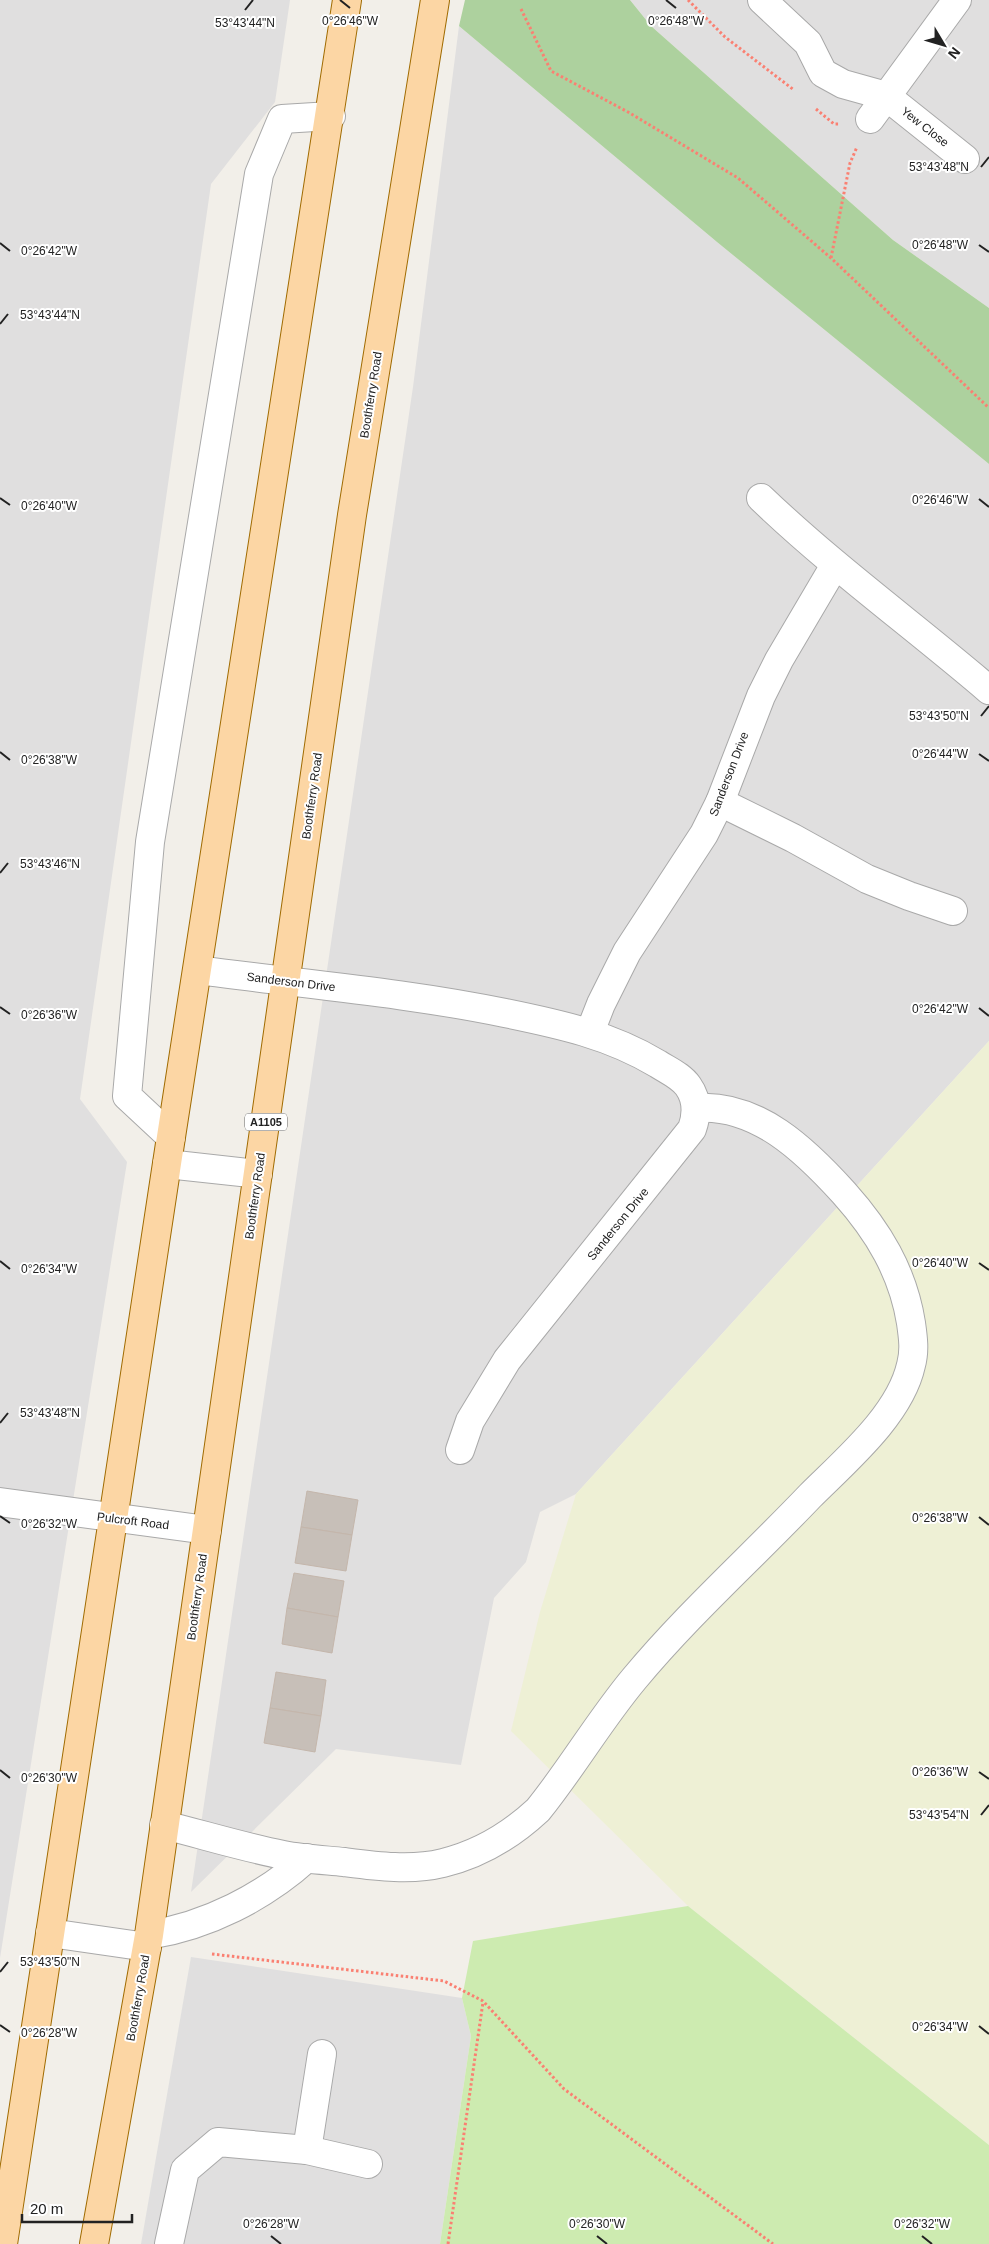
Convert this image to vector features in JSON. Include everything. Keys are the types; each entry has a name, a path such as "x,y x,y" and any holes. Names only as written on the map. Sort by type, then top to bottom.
{"main road":[{"path":"3,2244 171,1137 331,116 347,0"},
{"name":"Boothferry Road","path":"94,2244 148,1941 352,515 435,0"}],"street":[{"name":"Yew Close","path":"762,0 808,43 823,73 844,84 886,96 965,158"},
{"path":"870,119 957,0"},
{"path":"171,1137 127,1096 150,842 259,174 282,119 331,116"},
{"path":"761,498 835,565 904,618 989,690"},
{"name":"Sanderson Drive","path":"590,1032 605,995 627,952 685,865 720,802 745,732 761,696 779,660 835,565"},
{"path":"720,802 793,838 867,879 909,896 953,910"},
{"name":"Sanderson Drive","path":"198,970 286,982 377,991 468,1005 560,1024 590,1032 640,1054 683,1080 694,1097 696,1108 692,1130 637,1201 507,1360 470,1421 460,1450"},
{"path":"164,1826 284,1855 368,1865 411,1867 441,1864 470,1855 497,1842 519,1828 538,1810 634,1679 684,1624 865,1441 896,1401 906,1384 913,1353 908,1305 897,1271 883,1243 866,1217 835,1183 802,1152 758,1119 723,1108 696,1108"},
{"path":"167,1164 258,1174"},
{"name":"Pulcroft Road","path":"0,1502 113,1519 207,1530"},
{"path":"50,1933 148,1941 238,1906 292,1872 308,1858"},
{"path":"307,2150 322,2054"},
{"path":"168,2244 185,2170 218,2142 307,2150 368,2164"}],"path":[{"path":"688,0 725,37 798,94"},
{"path":"521,9 552,71 628,112 738,178 831,258 989,408"},
{"path":"812,106 834,124 870,119"},
{"path":"831,258 850,163"},
{"path":"206,1953 444,1981 483,2002 564,2089 772,2244"},
{"path":"448,2244 483,2002"}],"shaded area":[{"path":"0,0 290,0 275,102 211,184 80,1099 127,1162 0,1958"},
{"path":"630,0 989,0 989,308 893,240 651,26"},
{"path":"459,26 717,242 989,464 989,1041 576,1494 540,1512 526,1562 494,1598 461,1765 336,1749 191,1892 413,387"},
{"path":"191,1957 462,1998 471,2036 440,2244 141,2244"}],"green space":[{"path":"465,0 630,0 651,26 893,240 989,308 989,464 717,242 459,26"},
{"path":"989,1041 989,2145 688,1906 511,1731 540,1612 576,1494"},
{"path":"688,1906 989,2145 989,2244 440,2244 471,2036 462,1998 473,1941"}],"building":[{"path":"307,1491 358,1500 352,1535 301,1527"},
{"path":"301,1527 352,1535 346,1571 295,1563"},
{"path":"294,1573 344,1581 338,1617 287,1608"},
{"path":"287,1608 338,1617 332,1653 282,1644"},
{"path":"276,1672 326,1680 321,1716 270,1708"},
{"path":"270,1708 321,1716 315,1752 264,1743"}]}
